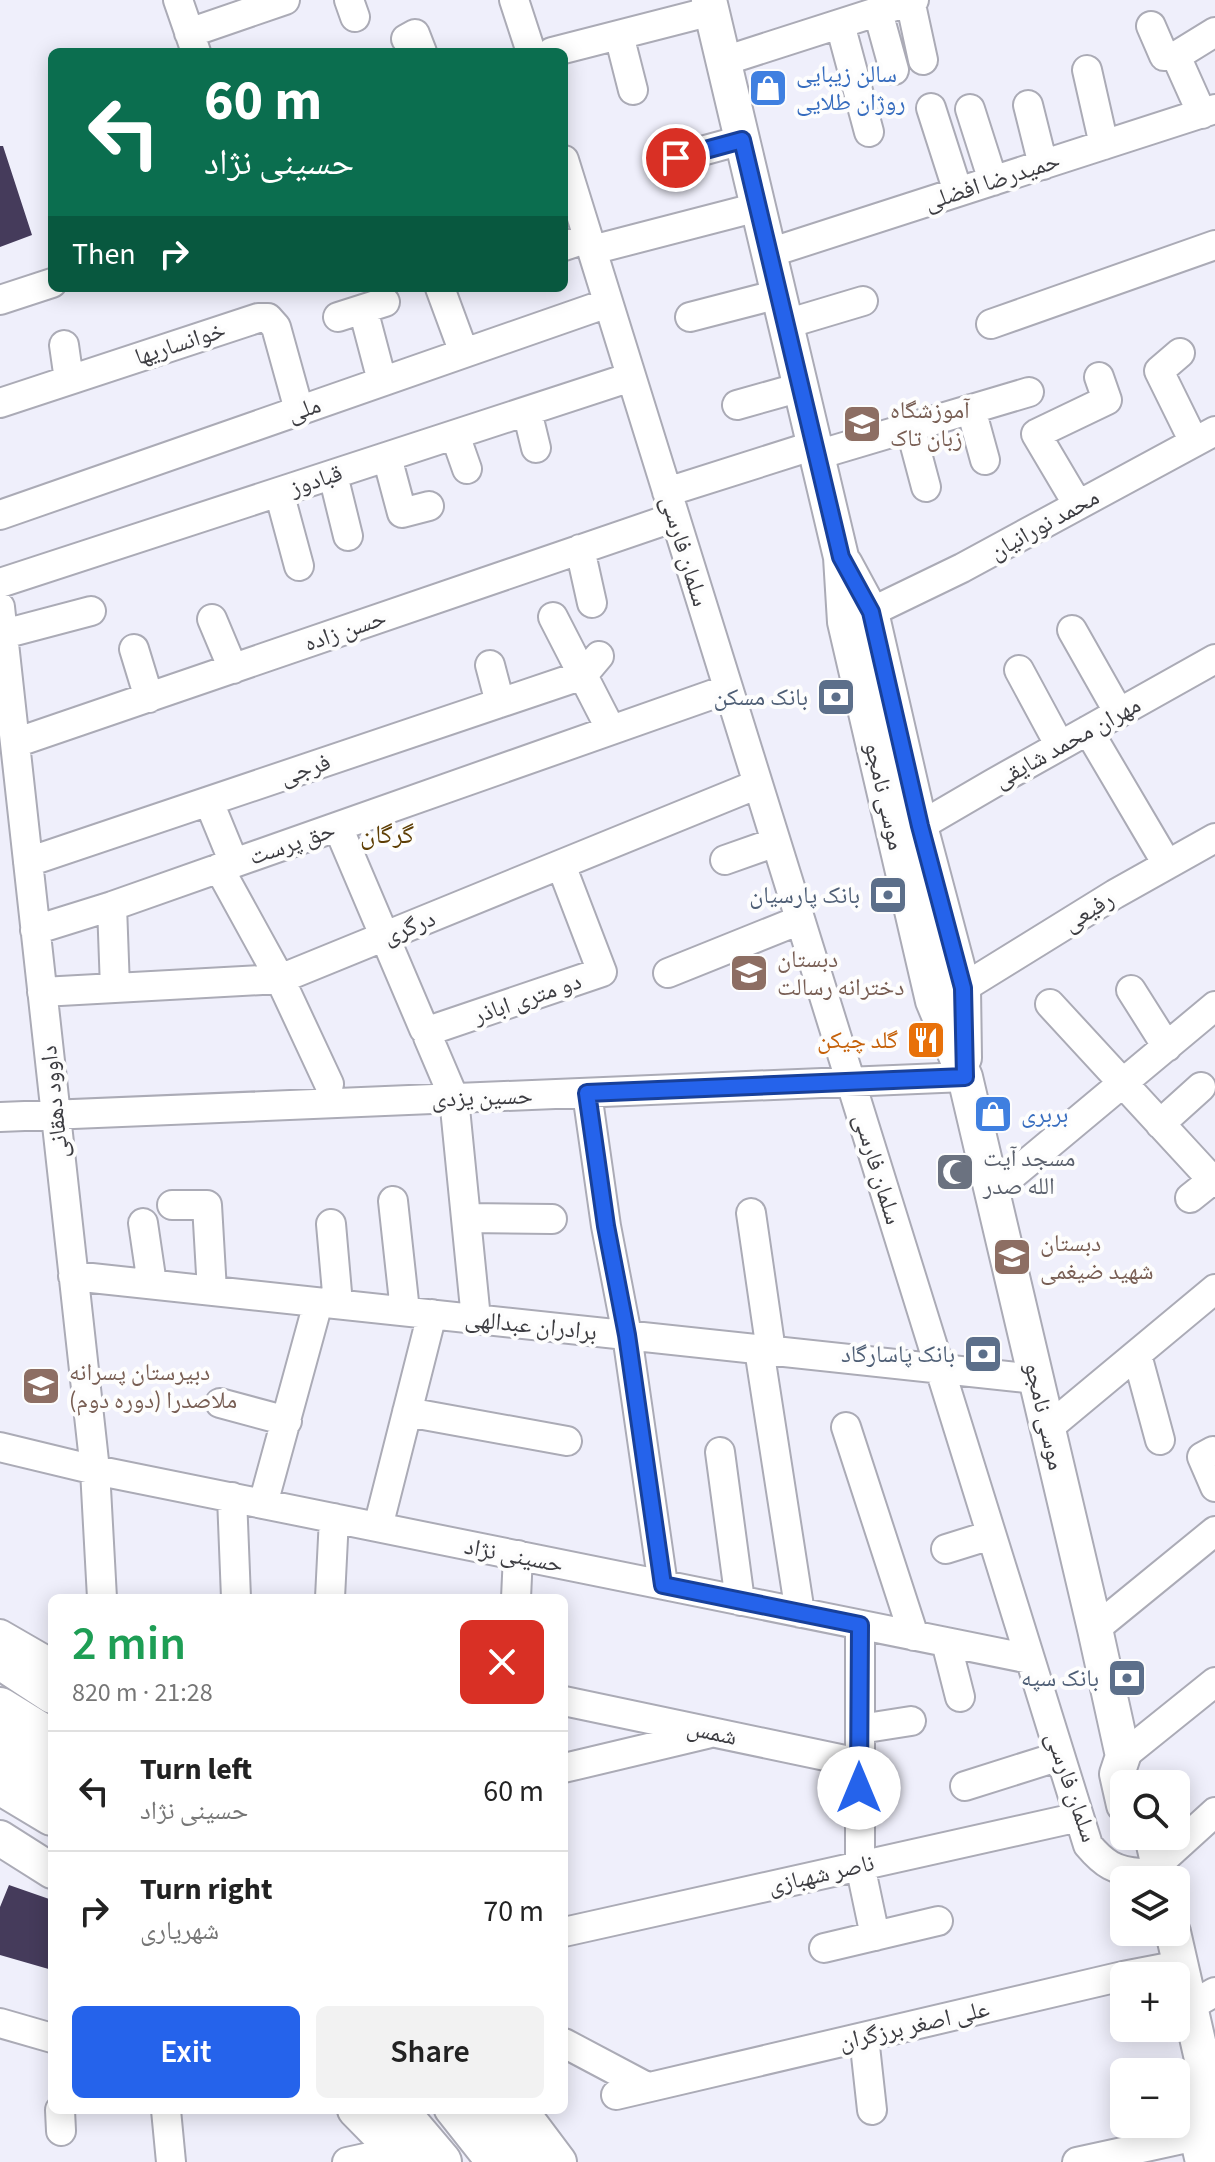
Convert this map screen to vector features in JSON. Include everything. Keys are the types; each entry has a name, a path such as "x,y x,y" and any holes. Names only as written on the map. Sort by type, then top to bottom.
{"highway":[{"path":"0,1708 48,1738"},
{"path":"0,1784 48,1813"},
{"path":"400,2114 441,2162"},
{"path":"482,2114 521,2162"}],"main road":[{"name":"موسی نامجو","path":"711,6 841,557 845,622 907,829 963,988 965,1077"},
{"name":"موسی نامجو","path":"841,557 871,612 933,1001 965,1077 1131,1770"},
{"path":"0,1662 48,1693"},
{"path":"0,1838 48,1868"},
{"path":"1190,2023 1208,2136"},
{"path":"358,2114 394,2158"},
{"path":"523,2114 559,2162"}],"street":[{"path":"178,0 193,42 255,5 285,0"},
{"path":"514,0 530,48"},
{"path":"724,61 911,0 923,60"},
{"path":"568,48 711,6"},
{"path":"878,12 894,70"},
{"path":"840,24 869,132"},
{"path":"1151,26 1164,56 1176,56 1215,32"},
{"path":"619,35 633,90"},
{"path":"1176,56 1208,112"},
{"path":"1087,70 1104,145"},
{"path":"1028,105 1043,165"},
{"path":"931,108 958,192"},
{"path":"970,109 993,181"},
{"name":"حمیدرضا افضلی","path":"769,253 1208,112"},
{"path":"676,158 742,140"},
{"name":"سلمان فارسی","path":"568,179 582,245 608,303 1088,1845 1101,1860 1112,1866"},
{"path":"582,245 758,207"},
{"path":"991,324 1215,245"},
{"path":"0,300 48,284"},
{"path":"441,292 464,353"},
{"path":"690,317 863,301"},
{"name":"ملی","path":"0,515 608,303"},
{"path":"362,309 382,381"},
{"name":"خوانساریها","path":"0,403 258,318 268,318 276,327 299,410"},
{"path":"64,345 69,380"},
{"path":"1180,353 1159,371 1204,437"},
{"name":"قبادوز","path":"0,583 631,377"},
{"path":"1078,505 1036,434 1107,400 1099,377"},
{"path":"737,405 801,387"},
{"name":"حسن زاده","path":"15,743 580,549 671,504 816,450 910,427 1018,395"},
{"path":"971,409 985,460"},
{"path":"527,411 536,448"},
{"path":"910,427 926,487"},
{"path":"455,435 467,469"},
{"name":"محمد نورانیان","path":"871,612 962,568 1204,437"},
{"path":"387,457 402,513 429,506"},
{"path":"333,475 348,536"},
{"path":"279,492 299,566"},
{"path":"580,549 592,603"},
{"name":"داوود دهقانی","path":"0,607 6,711 15,743 11,803 28,862 95,1470 102,1594"},
{"path":"2,635 91,611"},
{"path":"553,617 591,666 611,730"},
{"path":"212,619 233,669"},
{"path":"1072,630 1119,713"},
{"path":"134,649 149,698"},
{"name":"مهران محمد شایقی","path":"907,829 1215,659"},
{"path":"490,665 500,703"},
{"name":"فرجی","path":"28,862 500,703 591,666"},
{"path":"1019,670 1060,746"},
{"name":"حق پرست","path":"35,930 112,906 728,689"},
{"path":"1088,730 1167,864"},
{"name":"درگری","path":"42,992 280,979 758,784"},
{"path":"209,802 227,865 329,1084"},
{"path":"338,827 429,1032 454,1098 476,1319"},
{"name":"رفیعی","path":"963,988 1215,838"},
{"path":"725,860 776,842"},
{"name":"دو متری اباذر","path":"429,1032 602,972 561,865"},
{"path":"112,906 115,988"},
{"path":"668,973 800,920"},
{"path":"1131,990 1167,1047"},
{"path":"1050,1004 1160,1124 1208,1185"},
{"path":"992,1192 1215,1006"},
{"name":"حسین یزدی","path":"0,1117 965,1077"},
{"path":"1160,1124 1201,1087"},
{"path":"587,1093 606,1226 627,1335 663,1585"},
{"path":"378,1527 407,1412 419,1313 393,1201"},
{"path":"172,1205 207,1205 212,1291"},
{"path":"751,1213 765,1350 800,1613"},
{"path":"466,1218 552,1219"},
{"path":"143,1223 152,1284"},
{"path":"263,1504 287,1421 326,1309 331,1224"},
{"name":"برادران عبدالهی","path":"73,1276 212,1291 326,1309 419,1313 1036,1379"},
{"path":"1048,1428 1215,1289"},
{"path":"1137,1355 1160,1440"},
{"path":"220,1403 287,1421"},
{"path":"407,1412 567,1441"},
{"path":"846,1427 914,1636"},
{"name":"حسینی نژاد","path":"0,1447 95,1470 1030,1659"},
{"path":"1213,1451 1202,1457 1215,1487"},
{"path":"720,1452 740,1601"},
{"path":"232,1497 236,1594"},
{"path":"330,1594 334,1518"},
{"path":"1095,1629 1215,1531"},
{"path":"946,1549 991,1535"},
{"path":"516,1594 518,1555"},
{"path":"860,1625 860,1865 875,1936"},
{"path":"0,1634 48,1662"},
{"path":"946,1642 958,1697"},
{"path":"1131,1770 1215,1682"},
{"name":"شمس","path":"568,1702 859,1763"},
{"path":"860,1729 911,1721"},
{"path":"568,1767 715,1733"},
{"path":"0,1736 48,1766"},
{"path":"965,1786 1060,1756"},
{"path":"0,1759 48,1789"},
{"path":"1151,1866 1215,1812"},
{"name":"ناصر شهبازی","path":"568,1931 1079,1817"},
{"path":"824,1948 938,1921"},
{"name":"علی اصغر برزگران","path":"616,2095 1110,1979"},
{"path":"0,2023 48,2037"},
{"path":"864,2037 872,2110"},
{"path":"568,2045 647,2087"},
{"path":"166,2114 171,2162"},
{"path":"432,2114 470,2162"},
{"path":"452,2114 490,2162"},
{"path":"1077,2162 1208,2136"},
{"path":"347,2162 394,2158"}],"building":[{"path":"0,146 3,146 32,235 0,247"},
{"path":"9,1885 48,1899 48,1969 0,1955 0,1907"}],"place":[{"name":"سالن زیبایی روژان طلایی","path":"768,88"},
{"name":"آموزشگاه زبان تاک","path":"862,424"},
{"name":"بانک مسکن","path":"836,697"},
{"name":"بانک پارسیان","path":"888,895"},
{"name":"دبستان دخترانه رسالت","path":"749,973"},
{"name":"گلد چیکن","path":"926,1040"},
{"name":"بربری","path":"993,1114"},
{"name":"مسجد آیت الله صدر","path":"955,1172"},
{"name":"دبستان شهید ضیغمی","path":"1012,1257"},
{"name":"بانک پاسارگاد","path":"983,1354"},
{"name":"دبيرستان پسرانه ملاصدرا (دوره دوم)","path":"41,1386"},
{"name":"بانک سپه","path":"1127,1678"}],"district":[{"name":"گرگان","path":"387,834"}],"route":[{"path":"676,158 742,140 841,557 871,612 920,826 963,988 965,1077 587,1093 606,1226 627,1335 663,1585 860,1625 859,1788"}]}
